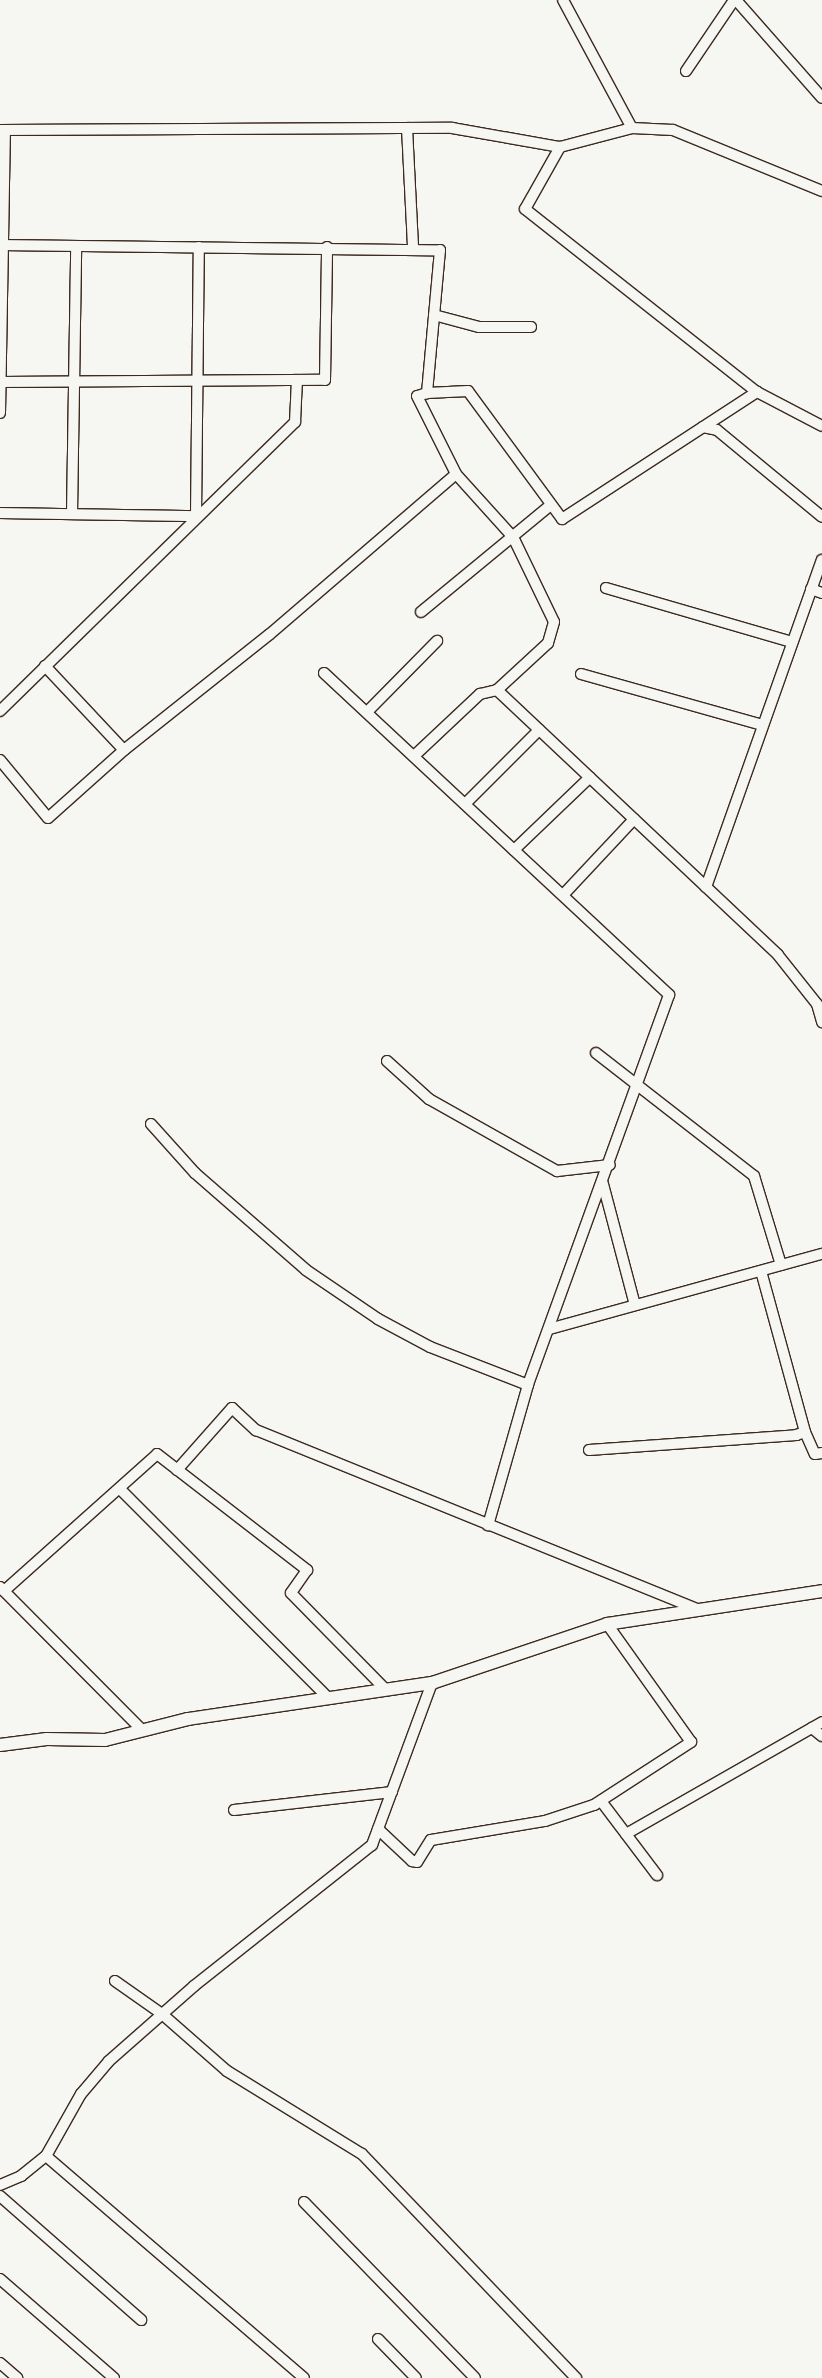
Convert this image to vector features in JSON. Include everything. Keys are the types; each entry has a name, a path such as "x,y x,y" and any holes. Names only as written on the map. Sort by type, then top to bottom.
{"street":[{"path":"563,0 632,128"},
{"path":"686,71 735,0 822,98"},
{"path":"407,128 413,248"},
{"path":"0,413 3,130 452,128 560,147 632,128 673,130 822,191"},
{"path":"560,147 525,209 757,392 822,426"},
{"path":"2,246 327,247 440,250 427,393"},
{"path":"72,514 76,246"},
{"path":"196,516 199,247"},
{"path":"1,382 325,380 327,247"},
{"path":"434,315 480,327 531,327"},
{"path":"0,711 196,516 295,422 297,380"},
{"path":"414,756 480,694 496,690 548,643 554,622 513,538 456,474 416,396 427,393 468,391 562,519 757,392"},
{"path":"703,427 717,430 822,517"},
{"path":"0,760 48,818 124,750 270,634 456,474"},
{"path":"422,612 551,505"},
{"path":"0,513 196,516"},
{"path":"706,887 822,560"},
{"path":"606,588 792,642"},
{"path":"812,589 822,593"},
{"path":"367,712 436,641"},
{"path":"45,666 124,750"},
{"path":"324,673 669,995 610,1166 528,1385 488,1525"},
{"path":"581,674 762,725"},
{"path":"496,690 778,955 817,1004 822,1022"},
{"path":"465,804 539,730"},
{"path":"514,850 590,777"},
{"path":"563,895 634,819"},
{"path":"596,1053 754,1176 781,1265"},
{"path":"387,1061 429,1099 556,1170 610,1166"},
{"path":"151,1124 195,1173 306,1270 378,1319 430,1347 528,1385"},
{"path":"603,1184 635,1305"},
{"path":"549,1329 822,1254"},
{"path":"761,1271 805,1432 815,1454 822,1453"},
{"path":"177,1470 232,1408 256,1430 700,1610"},
{"path":"589,1450 796,1435 805,1432"},
{"path":"144,1731 2,1589 120,1489 157,1454 307,1570 291,1593 384,1689"},
{"path":"120,1489 327,1697"},
{"path":"0,1745 47,1740 105,1740 188,1719 432,1683 607,1624 822,1591"},
{"path":"378,1830 412,1861 418,1862 431,1840 545,1821 601,1800 691,1742 607,1624"},
{"path":"0,2185 21,2176 46,2156 81,2094 109,2061 162,2014 372,1845 432,1683"},
{"path":"626,1834 822,1722"},
{"path":"812,1728 822,1736"},
{"path":"234,1810 392,1792"},
{"path":"601,1800 657,1875"},
{"path":"115,1981 162,2014 227,2071 362,2154 576,2378"},
{"path":"46,2156 304,2378"},
{"path":"0,2196 141,2320"},
{"path":"304,2202 475,2378"},
{"path":"0,2279 114,2378"},
{"path":"378,2339 416,2378"},
{"path":"0,2363 17,2378"}]}
